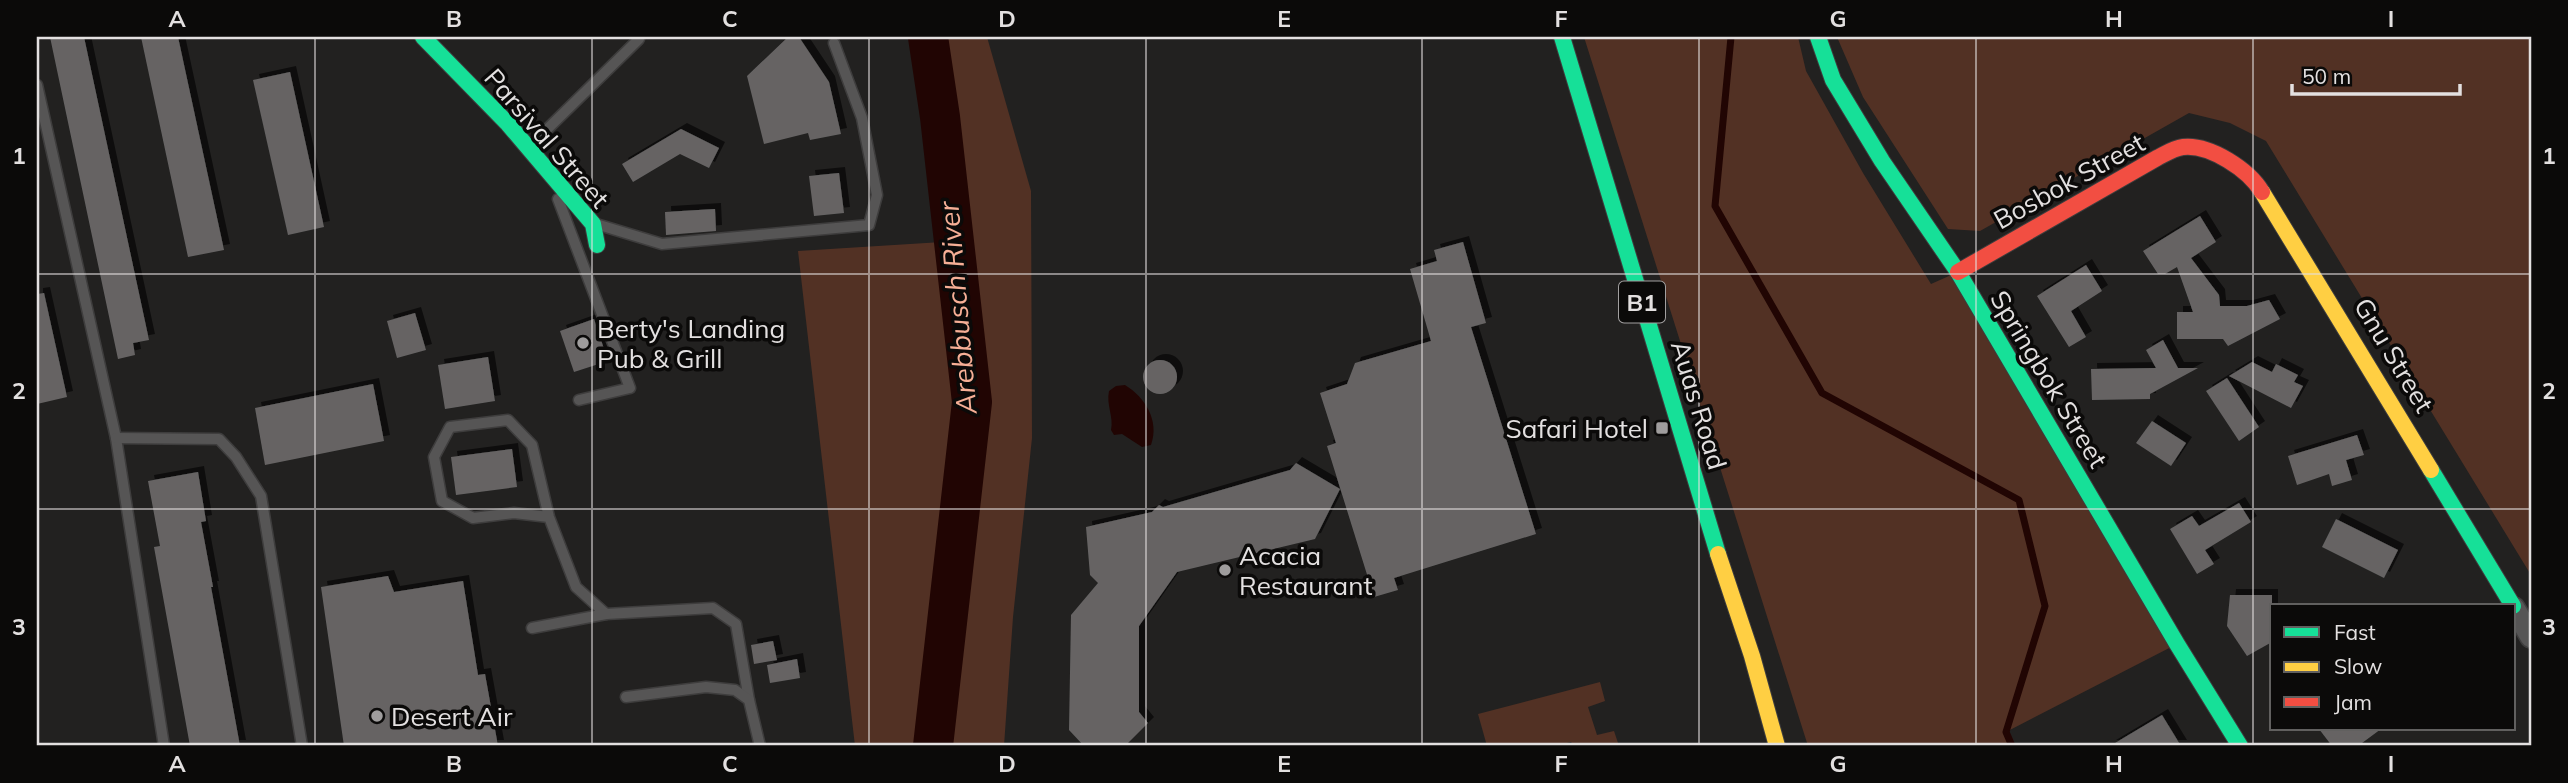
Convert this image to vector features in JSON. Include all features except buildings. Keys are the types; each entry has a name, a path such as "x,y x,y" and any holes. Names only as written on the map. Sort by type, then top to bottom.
{"street":[{"name":"Parsival Street","path":"423,37 508,124 593,223 597,245"},
{"name":"Auas Road","path":"1562,37 1722,567 1759,672 1777,746"},
{"name":"Springbok Street","path":"1818,37 1833,80 1882,161 1958,272 2240,746"},
{"name":"Bosbok Street","path":"1958,272 2157,158 2183,147 2208,152"},
{"name":"Gnu Street","path":"2208,152 2234,165 2258,185 2511,604"},
{"name":"Gnu Street","path":"2516,612 2531,637"}],"lane":[{"path":"528,148 639,39"},
{"path":"593,223 663,244 869,225 877,195 862,118 834,43"},
{"path":"37,85 116,438 164,746"},
{"path":"546,171 630,388 579,400"},
{"path":"549,517 514,513 473,518 442,501 434,457 450,427 508,420 533,445 549,517 576,587 606,614"},
{"path":"116,438 219,439 236,457 261,496 302,746"},
{"path":"533,628 606,614 713,608 736,624 749,701 760,746"},
{"path":"626,698 705,687 735,690 749,701"}],"shaded area":[{"path":"922,37 987,37 1031,191 1032,438 1013,617 1004,746 855,746 798,251 942,242"},
{"path":"1584,37 1798,37 1806,71 1863,173 1931,284 1958,272 2177,644 2006,732 2012,746 1808,746"},
{"path":"1837,37 2531,37 2531,575 2266,141 2230,123 2189,113 1980,231 1948,229 1863,97"},
{"path":"1125,385 1139,396 1149,410 1154,427 1151,445 1142,447 1122,434 1114,435 1111,430 1109,391 1116,386"},
{"path":"1600,682 1605,701 1588,707 1597,735 1614,731 1619,746 1574,746 1571,742 1554,746 1487,746 1478,714"}],"waterway":[{"name":"Arebbusch River","path":"928,37 940,117 972,402 933,746"},
{"path":"1731,37 1715,206 1822,393 2019,500 2045,606 2006,732 2012,746"}],"traffic: fast":[{"path":"423,37 508,124 593,224 597,245"},
{"path":"1562,37 1718,554"},
{"path":"1818,37 1833,80 1882,161 1958,272 2240,746"},
{"path":"2431,470 2512,604"}],"traffic: slow":[{"path":"2262,192 2431,470"},
{"path":"1718,554 1752,656 1777,746"}],"traffic: jam":[{"path":"1958,272 2157,158 2180,148 2194,147 2228,160 2248,175 2262,192"}],"place":[{"name":"Berty's Landing Pub & Grill","path":"583,343"},
{"name":"Safari Hotel","path":"1662,428"},
{"name":"Acacia Restaurant","path":"1225,570"},
{"name":"Desert Air","path":"377,716"}]}
